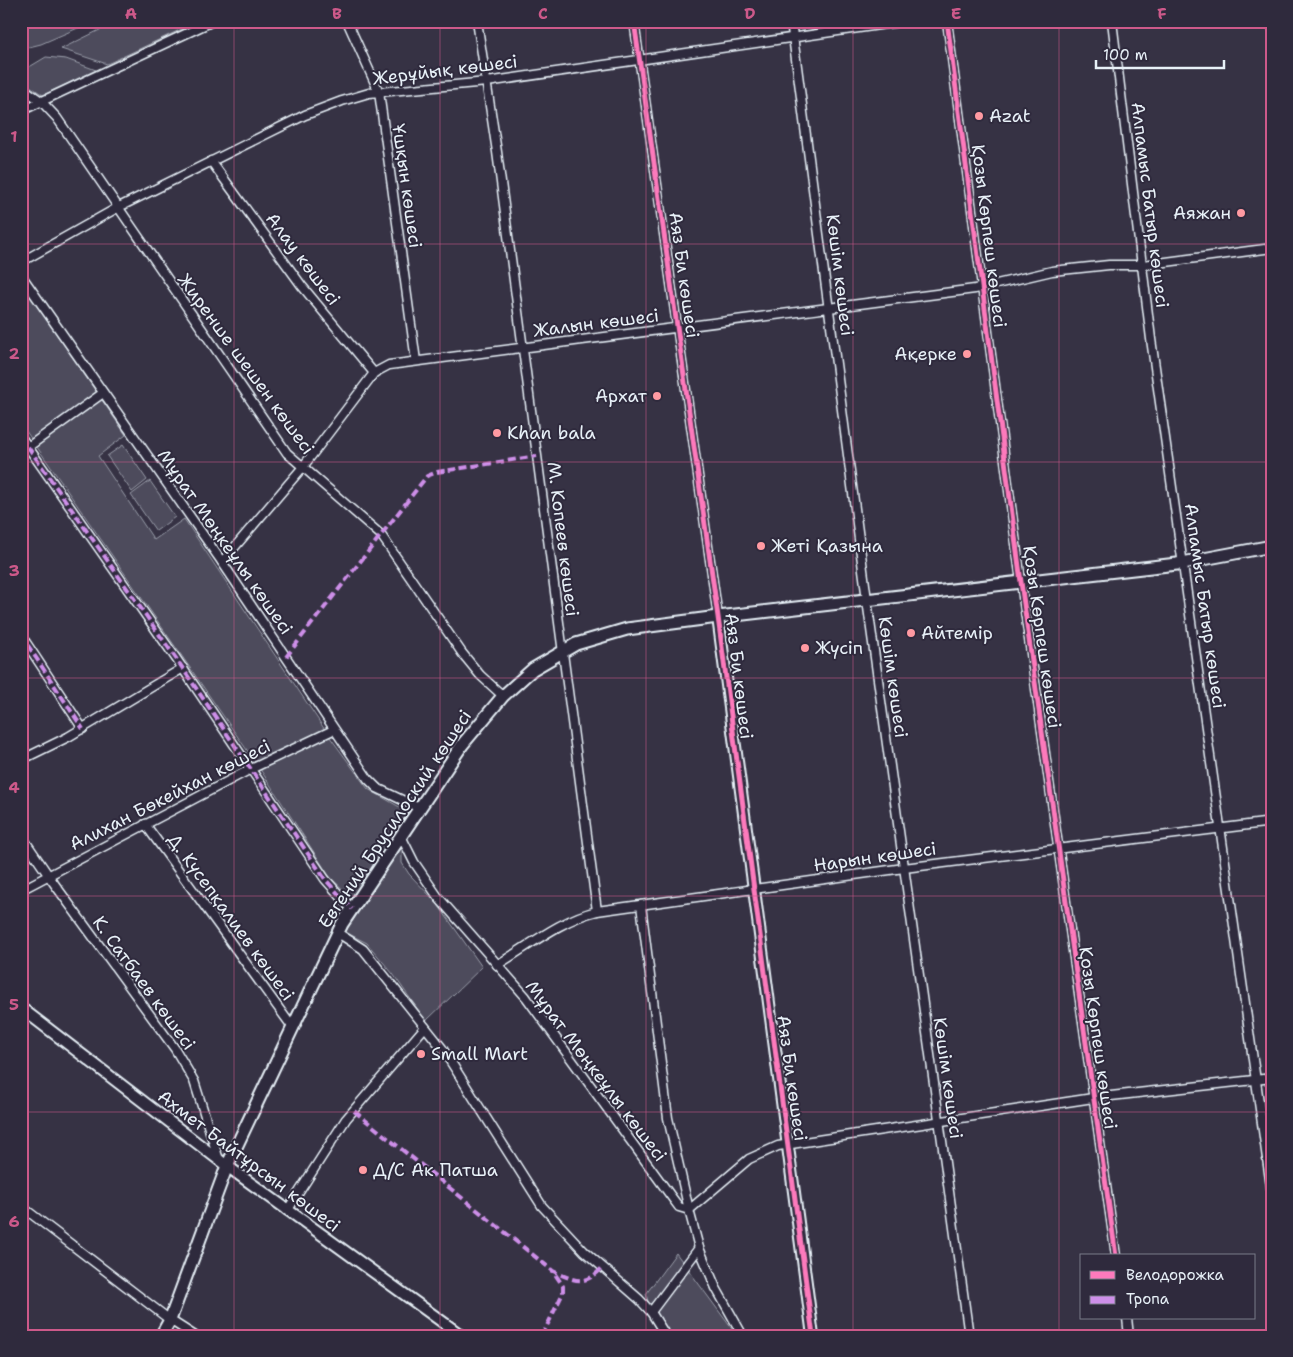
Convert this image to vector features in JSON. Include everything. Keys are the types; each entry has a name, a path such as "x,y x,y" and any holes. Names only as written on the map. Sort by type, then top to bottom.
{"main road":[{"name":"Евгений Брусилоский көшесі","path":"161,1336 170,1320 223,1163 293,1028 338,933 352,909 462,745 503,696 533,669 562,651 592,638 618,631 718,617 1184,564 1272,546"}],"street":[{"path":"21,110 213,21"},
{"name":"Ұшқын көшесі","path":"347,21 379,92 416,361"},
{"name":"М. Копеев көшесі","path":"477,21 523,347 562,651 574,724 597,912"},
{"name":"Аяз Би көшесі","path":"634,21 718,617 813,1336"},
{"name":"Көшім көшесі","path":"791,21 867,600 969,1336"},
{"name":"Жерұйық көшесі","path":"21,262 117,208 305,115 342,101 379,92 487,82 907,21"},
{"name":"Қозы Көрпеш көшесі","path":"948,21 1021,582 1116,1254"},
{"name":"Алпамыс Батыр көшесі","path":"1112,21 1143,265 1272,1194"},
{"path":"1271,21 1272,27"},
{"name":"Жиренше шешен көшесі","path":"21,87 41,101 57,118 287,453 381,535 462,652 480,675 503,696"},
{"name":"Алау көшесі","path":"211,161 302,286 374,373"},
{"name":"Жалын көшесі","path":"374,373 389,365 677,329 828,306 982,287 1052,271 1110,265 1143,265 1272,248"},
{"name":"Мұрат Мөңкеұлы көшесі","path":"21,275 222,562 333,730 372,784 419,808"},
{"path":"222,562 302,468 374,373"},
{"path":"24,449 103,393"},
{"path":"21,437 24,449 183,668 325,879 352,909"},
{"path":"21,635 83,729"},
{"path":"21,760 83,729 183,668"},
{"name":"Алихан Бөкейхан көшесі","path":"21,890 250,769 333,730"},
{"name":"Нарын көшесі","path":"497,966 568,922 597,912 904,868 1058,848 1221,830 1272,822"},
{"name":"Д. Күсепқалиев көшесі","path":"145,824 293,1028"},
{"name":"К. Сатбаев көшесі","path":"21,835 175,1049 196,1088 223,1163"},
{"name":"Мұрат Мөңкеұлы көшесі","path":"401,836 414,862 438,897 526,997 673,1200 679,1207 689,1210"},
{"path":"642,905 668,1118 689,1210 699,1248 716,1288 743,1336"},
{"path":"338,933 363,949 442,1048 542,1206 584,1251 639,1299 651,1312 666,1336"},
{"name":"Ахмет Байтұрсын көшесі","path":"21,1008 287,1211 462,1336"},
{"path":"287,1211 346,1120 425,1027"},
{"path":"689,1210 750,1159 767,1150 787,1144 940,1123 1093,1098 1272,1078"},
{"path":"21,1206 170,1320 195,1336"},
{"path":"651,1312 699,1248"},
{"path":"1126,1320 1129,1336"}],"shaded area":[{"path":"21,21 94,21 41,44 21,49"},
{"path":"118,21 199,21 107,64 61,49"},
{"path":"46,57 66,59 96,70 43,95 21,80 21,72"},
{"path":"21,283 126,435 98,456 154,540 184,519 327,733 368,789 410,813 352,898 330,877 258,766 21,424"},
{"path":"123,445 147,480 132,492 107,456"},
{"path":"150,481 175,517 156,531 131,495"},
{"path":"402,846 402,863 409,874 436,902 482,967 426,1021 393,974 367,943 345,932"},
{"path":"676,1253 736,1336 666,1336 651,1312 646,1294"}],"marked path":[{"path":"21,437 175,657 325,879 352,909"},
{"path":"286,657 427,476 437,472 537,456"},
{"path":"21,635 83,729"},
{"path":"354,1111 553,1271 574,1279 585,1280 603,1267"},
{"path":"542,1336 563,1293 563,1286 553,1271"}],"cycle path":[{"path":"634,21 718,617 813,1336"},
{"path":"947,21 1023,597 1116,1254"}],"place":[{"name":"Azat","path":"979,116"},
{"name":"Аяжан","path":"1241,213"},
{"name":"Ақерке","path":"967,354"},
{"name":"Архат","path":"657,396"},
{"name":"Khan bala","path":"497,433"},
{"name":"Жеті Қазына","path":"761,546"},
{"name":"Айтемір","path":"911,633"},
{"name":"Жүсіп","path":"805,648"},
{"name":"Small Mart","path":"421,1054"},
{"name":"Д/С Ак Патша","path":"363,1170"}]}
